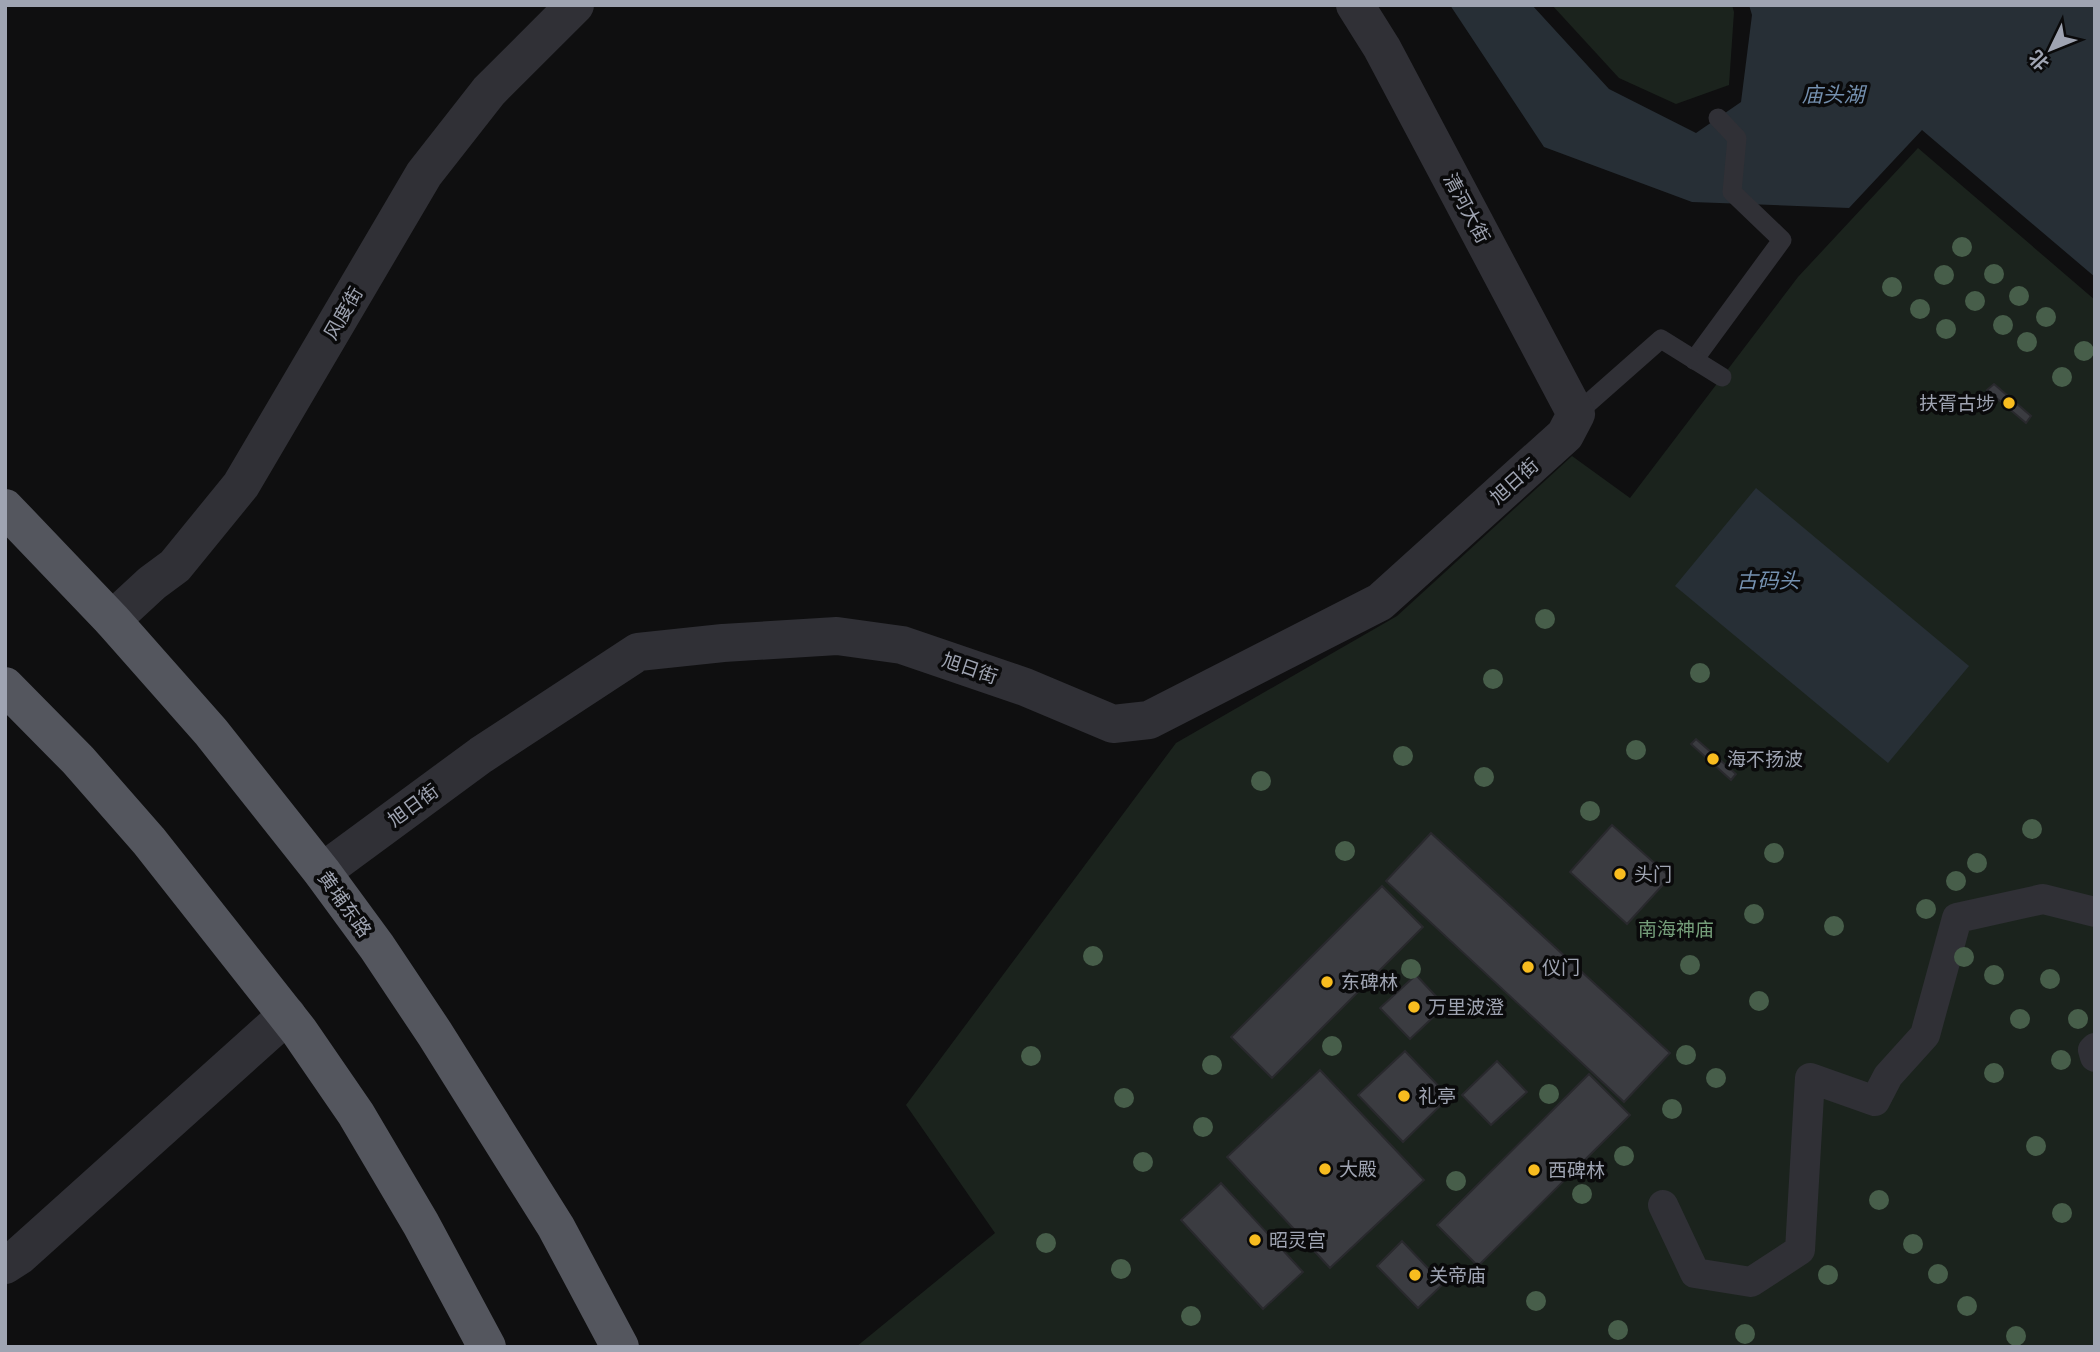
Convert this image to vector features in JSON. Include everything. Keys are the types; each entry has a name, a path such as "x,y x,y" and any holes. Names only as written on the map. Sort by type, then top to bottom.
{"highway":[{"name":"黄埔东路","path":"5,508 112,620 211,732 322,872 377,947 443,1045 556,1227 620,1347"},
{"path":"5,686 78,760 149,841 287,1015 356,1114 421,1224 487,1347"}],"street":[{"name":"风度街","path":"112,620 175,566 241,485 424,174 489,91 575,5"},
{"name":"清河大街","path":"1355,5 1382,48 1576,414"},
{"name":"旭日街","path":"322,872 481,755 638,652 723,643 837,636 902,645 1025,687 1113,724 1149,720 1380,602 1565,435 1576,414"},
{"path":"1663,1205 1695,1273 1751,1282 1800,1250 1811,1078 1875,1101 1888,1076 1925,1035 1957,918 2043,899 2095,912"},
{"path":"5,1265 19,1256 287,1015"},
{"path":"2095,1048 2095,1057"}],"lane":[{"path":"1694,360 1782,240 1732,192 1737,138 1717,118"},
{"path":"1576,414 1661,339 1722,377"}],"green space":[{"path":"1552,5 1732,5 1734,12 1729,85 1676,104 1619,78"},
{"name":"南海神庙","path":"1918,148 2095,300 2095,1347 856,1347 995,1233 906,1105 1176,743 1397,616 1572,456 1630,498 1798,277"}],"water":[{"name":"庙头湖","path":"1450,5 1532,5 1609,89 1696,133 1741,102 1752,15 1749,5 2095,5 2095,277 1922,130 1849,208 1692,202 1544,147"},
{"name":"古码头","path":"1756,488 1969,666 1888,763 1675,586"}],"building":[{"name":"扶胥古埗","path":"1994,384 2031,416 2026,423 1987,390"},
{"name":"海不扬波","path":"1696,739 1736,774 1731,780 1691,744"},
{"name":"头门","path":"1612,825 1670,877 1627,924 1570,872"},
{"name":"仪门","path":"1431,833 1670,1053 1624,1102 1386,881"},
{"name":"东碑林","path":"1382,886 1423,927 1272,1078 1231,1037"},
{"path":"1416,975 1445,1006 1410,1039 1380,1008"},
{"name":"礼亭","path":"1405,1051 1449,1097 1403,1142 1358,1095"},
{"path":"1497,1061 1527,1092 1491,1125 1462,1095"},
{"name":"大殿","path":"1320,1070 1424,1180 1330,1268 1227,1157"},
{"name":"西碑林","path":"1589,1074 1630,1115 1478,1266 1437,1225"},
{"path":"1221,1183 1303,1272 1263,1309 1181,1220"},
{"path":"1402,1241 1443,1284 1418,1308 1377,1266"}],"place":[{"name":"扶胥古埗","path":"2009,403"},
{"name":"海不扬波","path":"1713,759"},
{"name":"头门","path":"1620,874"},
{"name":"仪门","path":"1528,967"},
{"name":"东碑林","path":"1327,982"},
{"name":"万里波澄","path":"1414,1007"},
{"name":"礼亭","path":"1404,1096"},
{"name":"大殿","path":"1325,1169"},
{"name":"西碑林","path":"1534,1170"},
{"name":"昭灵宫","path":"1255,1240"},
{"name":"关帝庙","path":"1415,1275"}]}
